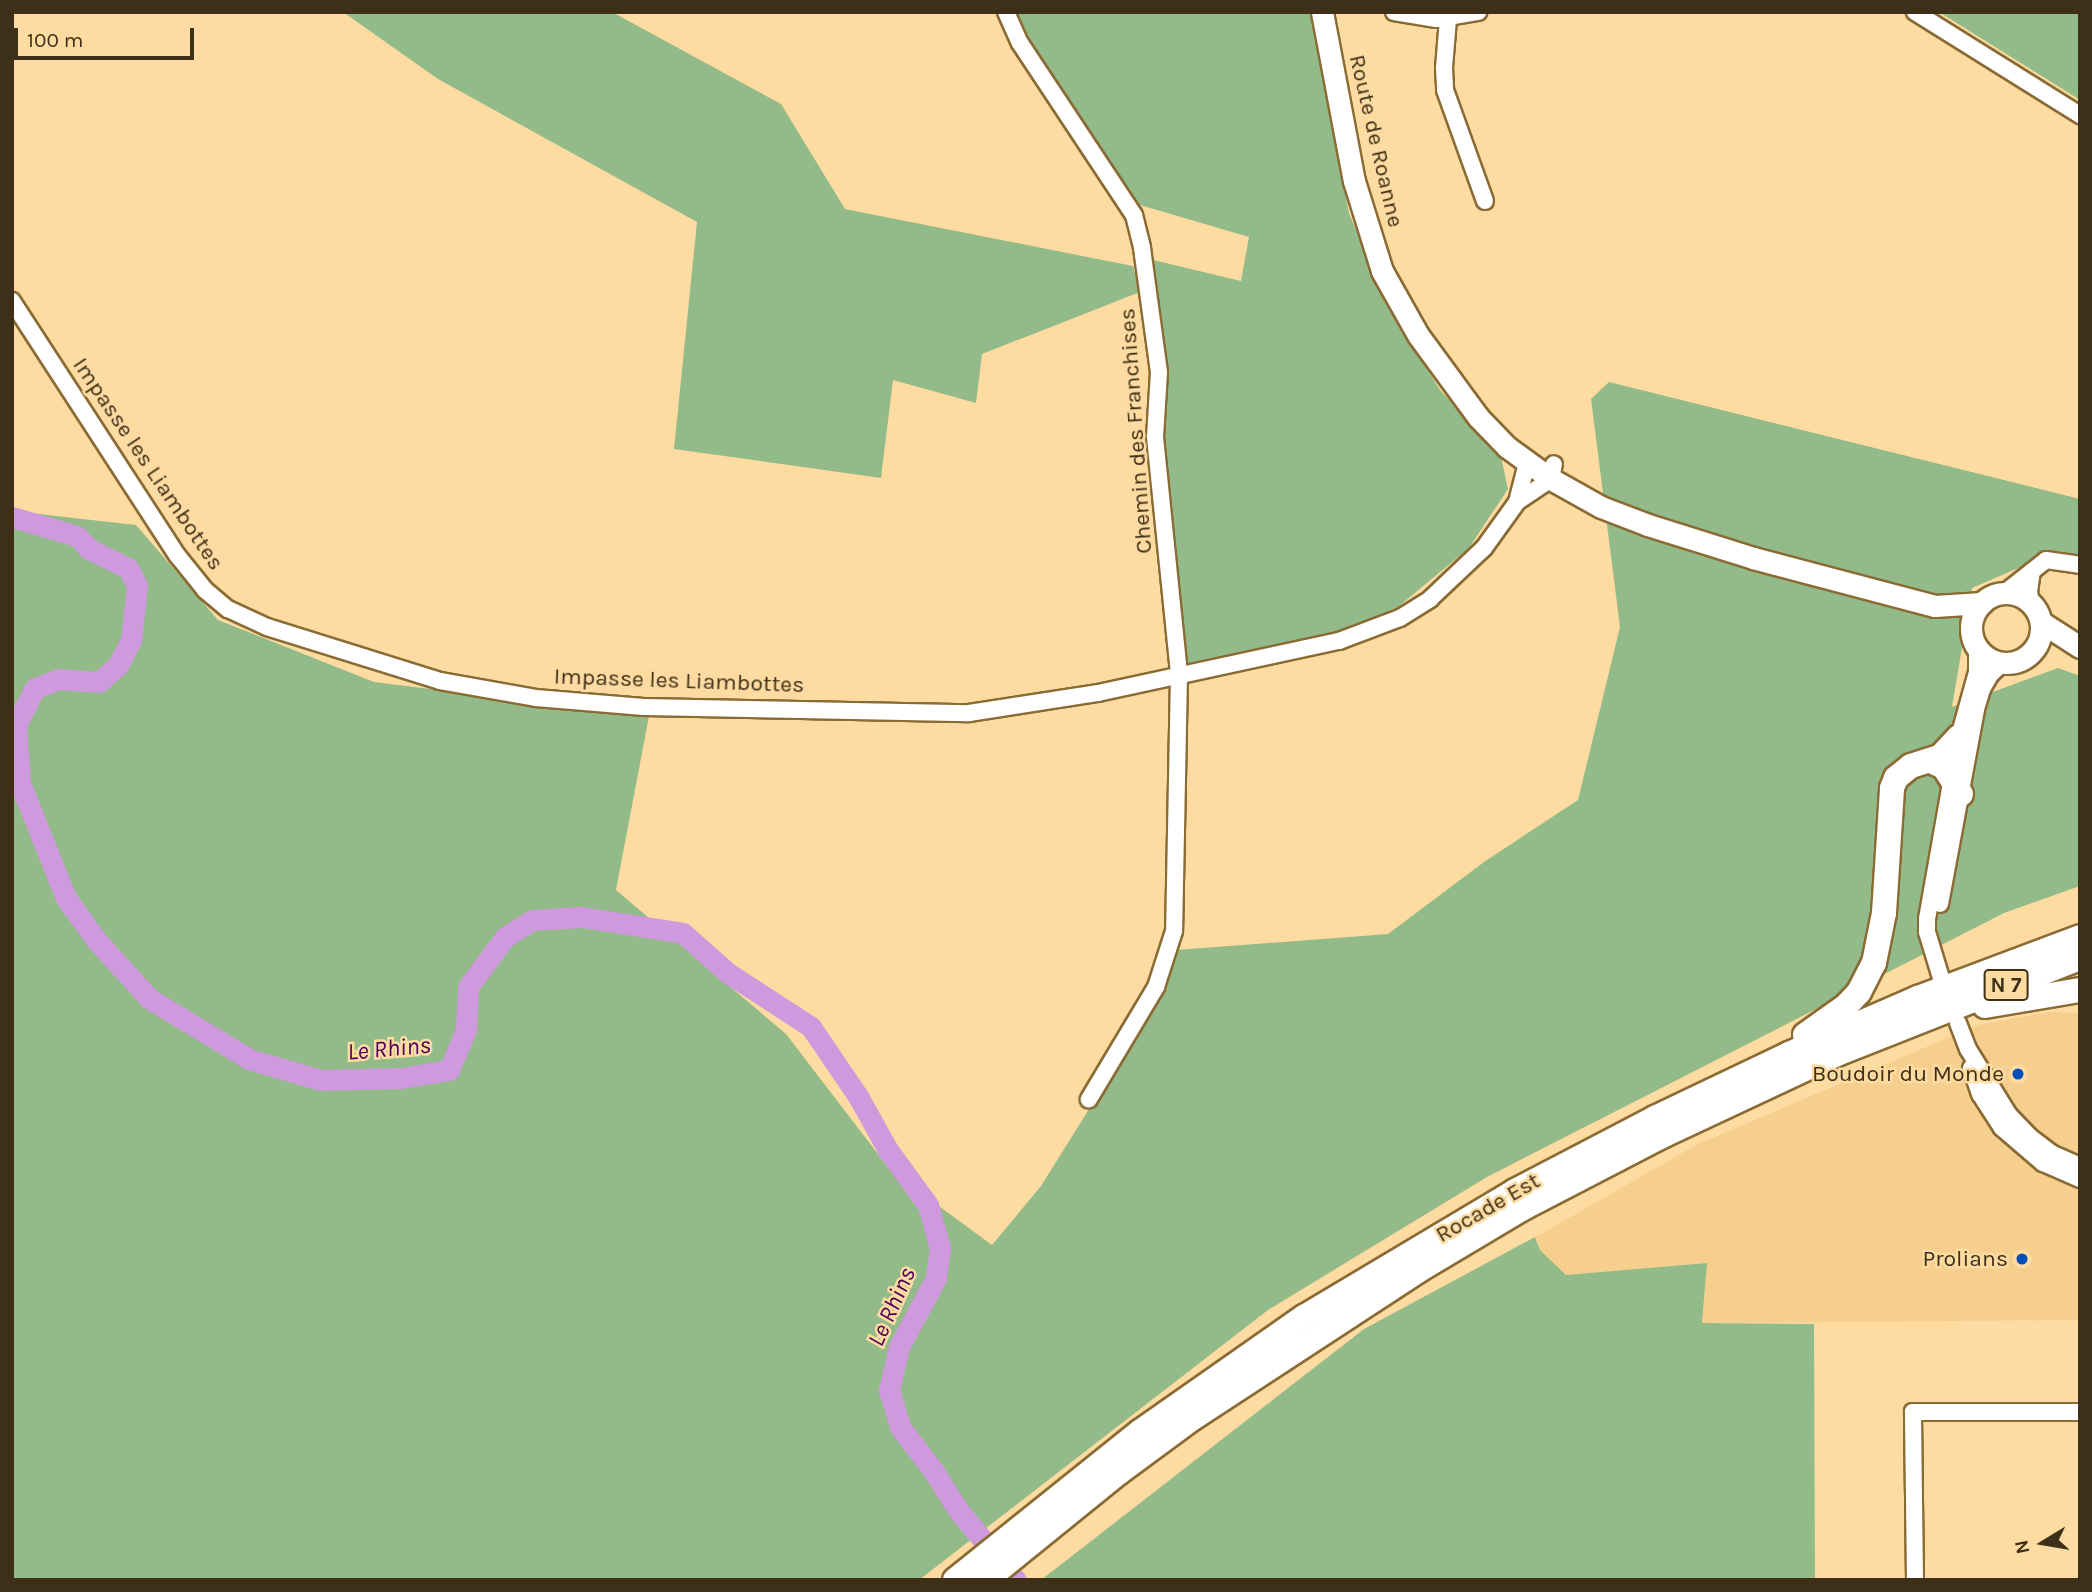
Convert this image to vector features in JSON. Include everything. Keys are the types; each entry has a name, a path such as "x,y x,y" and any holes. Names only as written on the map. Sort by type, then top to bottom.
{"highway":[{"path":"1710,1091 1725,1072 1814,1030 1846,1006 1859,992 1874,963 1880,938 1892,788 1903,771 1941,756 1959,737"},
{"path":"1931,761 1956,785"},
{"name":"Rocade Est","path":"1035,1527 1141,1431 1304,1317 1515,1192 1710,1091 1918,998 2080,937"},
{"name":"Rocade Est","path":"968,1578 1035,1527 1193,1418 1419,1270 1523,1208 1664,1135 1932,1014 2080,958"},
{"path":"1932,1014 1970,1011 2015,999 2080,990"}],"main road":[{"name":"Route de Roanne","path":"1322,12 1354,181 1382,271 1407,317 1478,417 1601,507 1742,555 1935,606"},
{"path":"1935,606 1982,603 2003,594 2018,595 2080,648"},
{"path":"1974,640 1973,617 1982,603"},
{"path":"1935,606 1974,640 1993,661 2003,663 2020,661 2034,650 2041,632 2036,613"},
{"path":"2034,650 2080,648"}],"street":[{"name":"Chemin des Franchises","path":"1006,12 1020,43 1129,207 1138,225 1159,372 1154,437 1179,675 1174,931 1156,986 1089,1099"},
{"path":"1394,12 1418,19 1448,19 1478,12"},
{"path":"1915,12 2080,115"},
{"path":"1448,19 1445,90 1485,201"},
{"name":"Impasse les Liambottes","path":"12,301 177,555 205,590 228,609 257,623 325,647 440,681 536,698 644,708 969,713 1098,693 1339,641 1400,618 1430,599 1460,573 1484,548 1517,502"},
{"path":"1517,502 1544,466"},
{"path":"1517,502 1544,466"},
{"path":"2003,594 2046,561 2080,565"},
{"path":"2032,571 2029,592 2036,613"},
{"path":"1941,978 1933,948 1956,785 1959,737 1977,672 1974,640"},
{"path":"1956,785 1982,689 1990,675 2003,663"},
{"path":"1958,1023 1980,1094 2002,1128 2043,1163 2080,1179"},
{"path":"1968,1049 1993,1093 2025,1132 2051,1153 2080,1166"},
{"path":"1914,1580 1913,1412 2080,1412"}],"shaded area":[{"path":"2049,1012 2080,1013 2080,1320 1702,1323 1707,1263 1566,1275 1540,1250 1536,1237 1696,1145 1978,1025"}],"green space":[{"path":"343,12 612,12 781,104 845,209 1133,266 1140,292 982,354 976,403 893,380 881,478 674,449 697,222 438,79"},
{"path":"1010,12 1310,12 1349,213 1387,306 1440,390 1501,457 1508,489 1469,548 1398,607 1334,636 1183,666 1160,434 1149,259 1241,281 1249,237 1140,205 1045,73"},
{"path":"1939,12 2080,12 2080,100"},
{"path":"1609,382 2080,499 2080,555 2058,551 1972,588 1952,707 2058,668 2080,676 2080,886 2004,913 1487,1177 1268,1310 919,1580 12,1580 12,511 136,525 218,620 374,682 649,716 616,890 786,1034 891,1171 992,1245 1041,1186 1109,1077 1176,950 1388,934 1484,862 1578,800 1620,627 1591,399"},
{"path":"1535,1237 1540,1250 1566,1275 1707,1263 1702,1323 1814,1324 1815,1580 1041,1580 1364,1329"}],"waterway":[{"name":"Le Rhins","path":"12,517 77,536 89,549 128,568 137,586 131,640 118,665 99,682 59,679 35,688 16,725 20,783 66,898 97,941 150,999 249,1059 321,1080 401,1078 449,1070 466,1030 468,987 505,937 532,920 582,917 683,933 728,973 811,1027 859,1098 888,1150 928,1205 940,1248 936,1278 899,1347 889,1390 900,1427 933,1470 958,1510 1016,1580"}],"place":[{"name":"Boudoir du Monde","path":"2018,1074"},
{"name":"Prolians","path":"2022,1259"}]}
